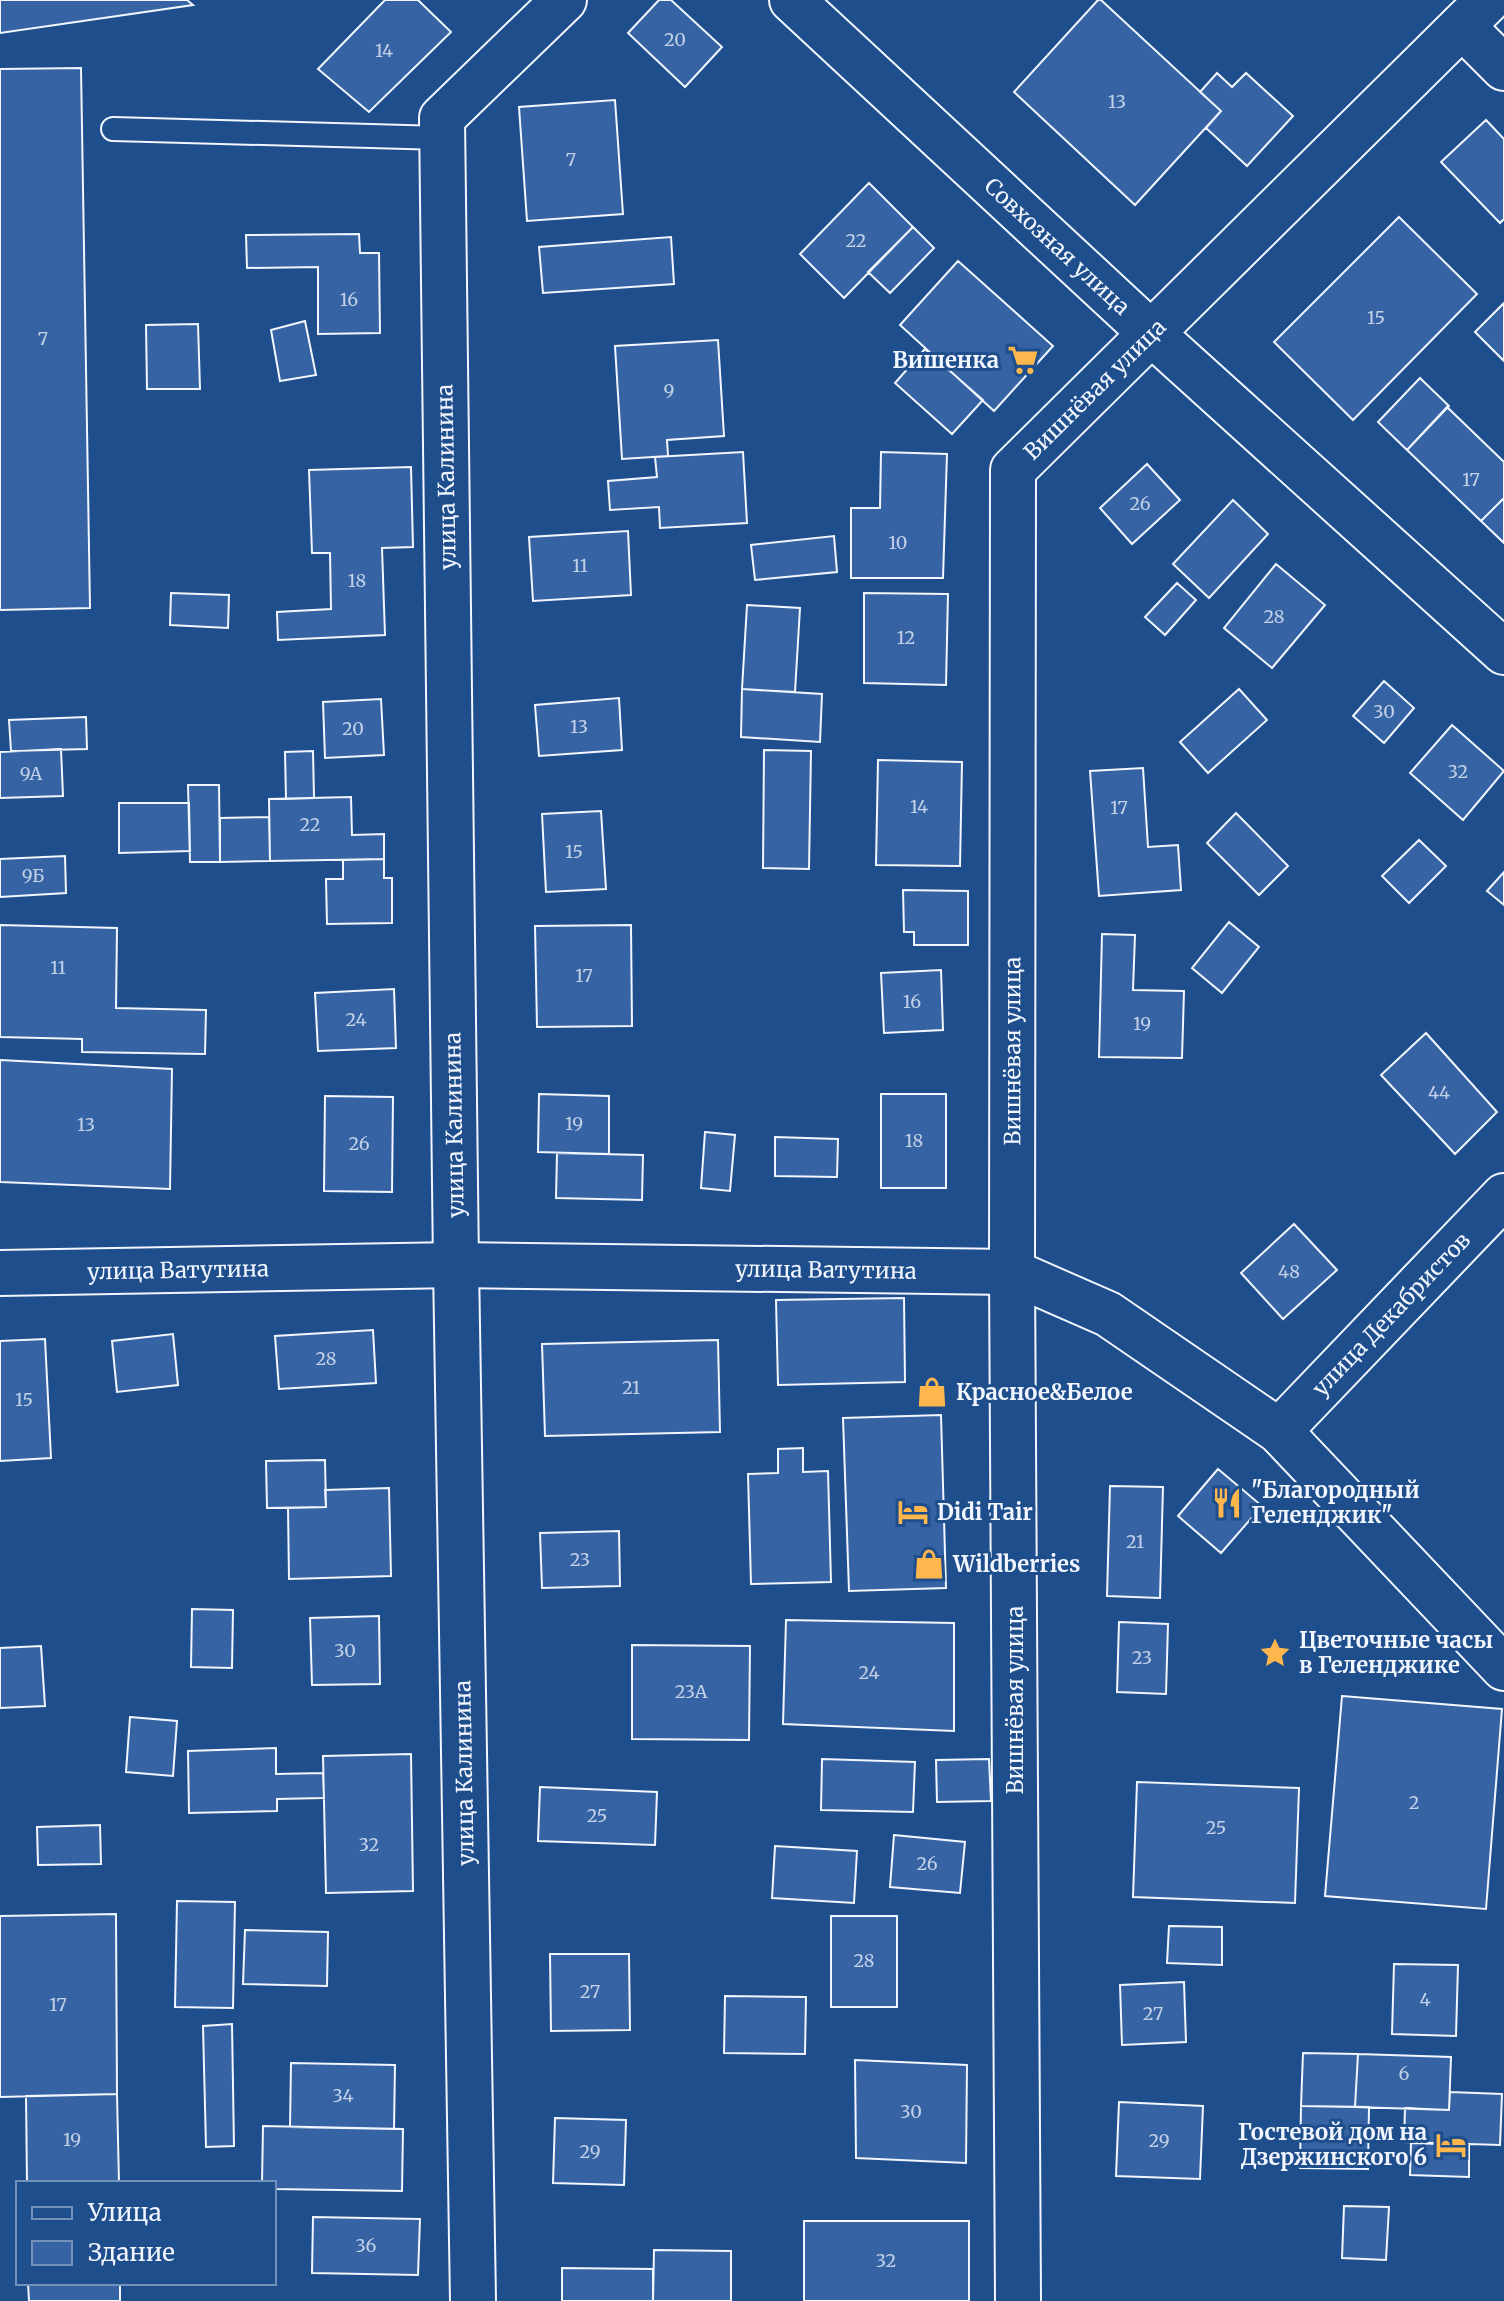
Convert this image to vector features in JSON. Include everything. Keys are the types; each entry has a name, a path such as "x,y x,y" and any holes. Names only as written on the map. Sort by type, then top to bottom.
{"street":[{"name":"улица Калинина","path":"473,2301 442,118 564,0"},
{"name":"Совхозная улица","path":"792,0 1150,333 1504,652"},
{"name":"Вишнёвая улица","path":"1018,2301 1012,1272 1013,470 1475,13"},
{"path":"1475,13 1504,68"},
{"name":"улица Декабристов","path":"1279,1431 1504,1196"},
{"name":"улица Ватутина","path":"0,1273 456,1265 1012,1272 1108,1314 1279,1431 1504,1668"}],"lane":[{"path":"113,129 442,138"}],"building":[{"path":"0,0 187,0 193,5 0,33"},
{"path":"385,0 418,0 451,32 369,112 318,69"},
{"path":"659,0 671,0 722,47 685,87 628,33"},
{"path":"1098,0 1221,111 1135,205 1014,92"},
{"path":"81,68 90,608 0,610 0,69"},
{"path":"1217,73 1232,87 1246,73 1293,116 1247,166 1206,128 1221,111 1200,92"},
{"path":"615,100 623,214 527,221 519,107"},
{"path":"1486,120 1504,139 1504,219 1500,223 1441,162"},
{"path":"869,183 913,227 844,298 800,254"},
{"path":"1399,217 1477,294 1353,420 1274,342"},
{"path":"913,227 934,248 890,293 868,272"},
{"path":"359,234 360,253 379,253 380,333 318,334 318,267 247,268 246,235"},
{"path":"671,237 674,284 543,293 539,247"},
{"path":"958,261 1053,346 994,411 900,325"},
{"path":"1504,303 1504,361 1475,332"},
{"path":"305,321 316,375 280,381 271,330"},
{"path":"198,324 200,389 147,389 146,325"},
{"path":"718,340 724,436 667,440 668,456 622,459 615,346"},
{"path":"925,349 983,400 952,434 895,383"},
{"path":"1420,378 1449,406 1407,450 1378,422"},
{"path":"1447,407 1504,462 1504,498 1481,521 1407,450"},
{"path":"743,452 747,523 660,528 659,507 610,510 608,481 657,477 655,457"},
{"path":"881,452 947,454 943,578 851,578 851,508 880,508"},
{"path":"1147,464 1180,500 1132,544 1100,508"},
{"path":"411,467 413,547 382,548 385,635 278,640 277,612 331,609 330,553 312,553 309,470"},
{"path":"1504,498 1504,543 1481,521"},
{"path":"1233,500 1268,534 1209,598 1173,564"},
{"path":"628,531 631,595 533,601 529,537"},
{"path":"834,536 837,572 755,580 751,545"},
{"path":"1276,564 1325,605 1272,668 1224,628"},
{"path":"1177,583 1196,600 1165,635 1145,617"},
{"path":"171,593 229,595 228,628 170,625"},
{"path":"864,593 948,594 946,685 864,683"},
{"path":"747,605 800,608 795,692 742,689"},
{"path":"1384,681 1414,708 1384,743 1353,716"},
{"path":"742,689 822,694 820,742 741,737"},
{"path":"1239,689 1267,720 1208,773 1180,742"},
{"path":"619,698 622,750 539,756 535,705"},
{"path":"381,699 384,755 325,758 323,702"},
{"path":"86,717 87,749 11,751 9,720"},
{"path":"1452,725 1504,771 1463,820 1410,773"},
{"path":"61,749 63,796 0,798 0,752"},
{"path":"764,750 811,751 809,869 763,868"},
{"path":"313,751 314,798 286,799 285,752"},
{"path":"878,760 962,762 960,866 876,865"},
{"path":"1143,768 1148,847 1178,845 1181,890 1099,896 1090,771"},
{"path":"188,785 219,785 220,862 190,862"},
{"path":"351,797 352,835 384,834 384,859 270,861 269,799"},
{"path":"119,803 189,803 190,851 119,853"},
{"path":"601,811 606,889 546,892 542,814"},
{"path":"1236,813 1288,866 1259,895 1207,843"},
{"path":"269,817 270,861 220,862 220,818"},
{"path":"1419,840 1446,866 1409,903 1382,876"},
{"path":"65,856 66,893 0,897 0,859"},
{"path":"384,859 384,878 392,878 392,923 327,924 326,879 343,879 343,860"},
{"path":"1504,872 1504,905 1487,891"},
{"path":"903,890 968,891 968,945 914,945 914,932 904,932"},
{"path":"1229,922 1259,947 1222,993 1192,968"},
{"path":"0,925 117,928 116,1008 206,1010 205,1054 82,1052 82,1039 0,1037"},
{"path":"631,925 632,1026 537,1027 535,926"},
{"path":"1102,934 1135,935 1133,990 1184,991 1182,1058 1099,1057"},
{"path":"941,970 943,1030 884,1033 881,973"},
{"path":"394,989 396,1048 318,1051 315,993"},
{"path":"1426,1033 1497,1112 1455,1154 1381,1075"},
{"path":"0,1060 172,1069 170,1189 0,1182"},
{"path":"539,1094 609,1096 609,1154 538,1152"},
{"path":"881,1094 946,1094 946,1188 881,1188"},
{"path":"325,1096 393,1097 392,1192 324,1191"},
{"path":"705,1132 735,1135 730,1191 701,1188"},
{"path":"775,1137 838,1139 837,1177 775,1176"},
{"path":"557,1153 643,1155 642,1200 556,1198"},
{"path":"1294,1224 1337,1270 1283,1319 1241,1273"},
{"path":"904,1298 905,1382 778,1385 776,1300"},
{"path":"373,1330 376,1383 279,1389 275,1336"},
{"path":"173,1334 178,1385 117,1392 112,1341"},
{"path":"45,1339 51,1458 0,1461 0,1341"},
{"path":"718,1340 720,1432 545,1436 542,1344"},
{"path":"941,1415 946,1588 849,1591 843,1418"},
{"path":"803,1448 803,1472 828,1471 831,1582 751,1584 748,1474 778,1473 778,1449"},
{"path":"325,1460 326,1507 267,1508 266,1461"},
{"path":"1218,1469 1262,1506 1221,1553 1178,1516"},
{"path":"1110,1486 1163,1487 1160,1598 1107,1596"},
{"path":"389,1488 391,1576 289,1579 288,1508 326,1507 325,1490"},
{"path":"619,1531 620,1586 542,1588 540,1533"},
{"path":"192,1609 233,1610 232,1668 191,1667"},
{"path":"379,1616 380,1684 312,1685 310,1618"},
{"path":"786,1620 954,1623 954,1731 783,1724"},
{"path":"1119,1622 1168,1624 1166,1694 1117,1692"},
{"path":"632,1645 750,1646 749,1740 632,1739"},
{"path":"41,1646 45,1706 0,1708 0,1648"},
{"path":"1342,1696 1502,1709 1486,1909 1325,1896"},
{"path":"130,1717 177,1721 173,1776 126,1772"},
{"path":"276,1748 276,1774 323,1773 324,1798 277,1799 277,1811 189,1813 188,1751"},
{"path":"411,1754 413,1891 326,1893 323,1756"},
{"path":"822,1759 915,1762 913,1812 821,1810"},
{"path":"989,1759 991,1801 937,1802 936,1760"},
{"path":"1137,1782 1299,1788 1295,1903 1133,1897"},
{"path":"540,1787 657,1792 655,1845 538,1841"},
{"path":"100,1825 101,1864 38,1865 37,1827"},
{"path":"894,1835 965,1842 960,1893 890,1887"},
{"path":"775,1846 857,1851 854,1903 772,1898"},
{"path":"177,1901 235,1902 233,2008 175,2007"},
{"path":"116,1914 117,2094 0,2097 0,1916"},
{"path":"831,1916 897,1916 897,2007 831,2007"},
{"path":"1169,1926 1222,1927 1222,1965 1167,1963"},
{"path":"245,1930 328,1932 327,1986 243,1984"},
{"path":"550,1954 629,1954 630,2030 551,2031"},
{"path":"1394,1964 1458,1965 1456,2036 1392,2034"},
{"path":"1184,1982 1186,2042 1122,2045 1120,1985"},
{"path":"725,1996 806,1997 805,2054 724,2053"},
{"path":"232,2024 234,2146 206,2147 203,2026"},
{"path":"1303,2053 1358,2054 1355,2107 1301,2106"},
{"path":"1358,2054 1451,2057 1449,2110 1355,2107"},
{"path":"855,2060 967,2065 966,2163 856,2158"},
{"path":"291,2063 395,2065 394,2129 290,2127"},
{"path":"1450,2092 1502,2094 1500,2145 1404,2142 1405,2108 1449,2110"},
{"path":"117,2094 119,2181 27,2181 26,2096"},
{"path":"1119,2102 1203,2106 1200,2179 1116,2176"},
{"path":"1301,2106 1369,2107 1368,2169 1300,2168"},
{"path":"555,2118 626,2120 624,2185 553,2183"},
{"path":"263,2126 403,2129 402,2191 276,2189 276,2181 262,2181"},
{"path":"1411,2143 1469,2145 1469,2177 1410,2175"},
{"path":"1344,2206 1389,2207 1386,2260 1342,2258"},
{"path":"313,2217 420,2219 418,2275 312,2273"},
{"path":"804,2221 969,2221 969,2301 804,2301"},
{"path":"654,2250 731,2251 731,2301 653,2301"},
{"path":"562,2268 653,2269 653,2301 562,2301"},
{"path":"28,2285 120,2285 120,2301 29,2301"}],"place":[{"name":"Вишенка","path":"1023,360"},
{"name":"Красное&Белое","path":"932,1392"},
{"name":"\"Благородный Геленджик\"","path":"1227,1503"},
{"name":"Didi Tair","path":"913,1512"},
{"name":"Wildberries","path":"929,1564"},
{"name":"Цветочные часы в Геленджике","path":"1275,1653"},
{"name":"Гостевой дом на Дзержинского 6","path":"1451,2145"}]}
